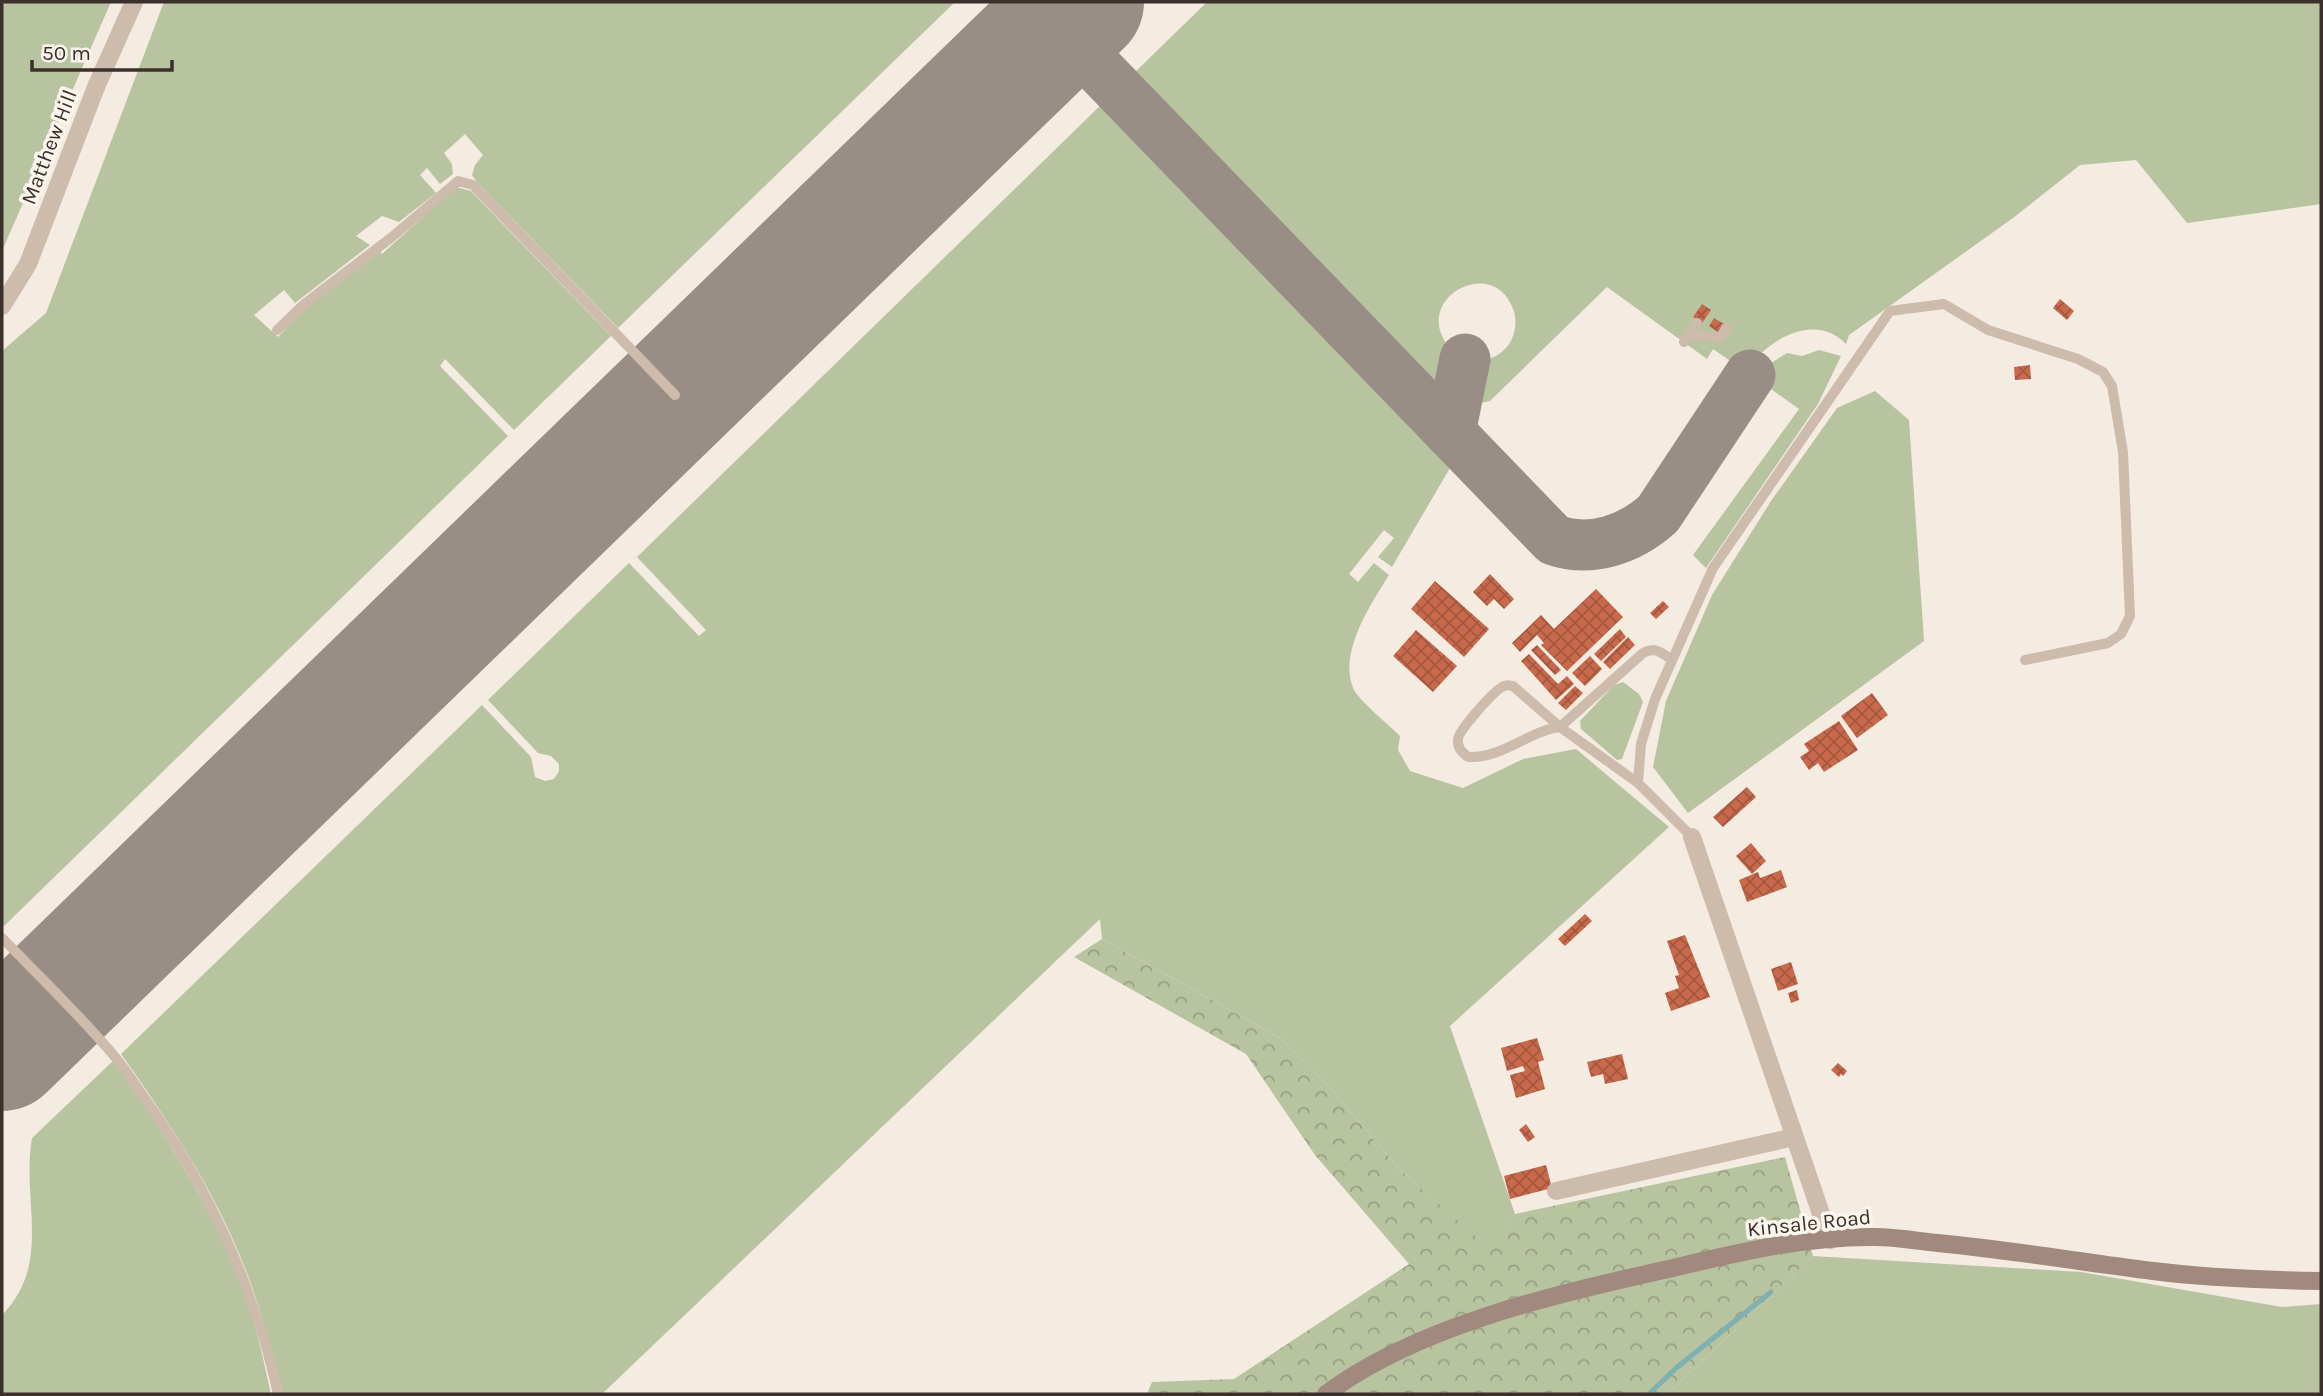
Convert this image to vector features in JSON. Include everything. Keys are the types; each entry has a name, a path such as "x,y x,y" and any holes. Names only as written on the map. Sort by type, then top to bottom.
{"main road":[{"name":"Kinsale Road","path":"1326,1394 1342,1382 1388,1357 1453,1329 1620,1279 1766,1247 1875,1237 1962,1245 2208,1277 2321,1281"}],"street":[{"name":"Matthew Hill","path":"2,306 27,264 96,87 134,2"},
{"path":"1692,837 1830,1240"},
{"path":"1556,1191 1794,1137"}],"lane":[{"path":"277,330 303,305 392,237 458,181 473,185 676,395"},
{"path":"1638,783 1641,744 1654,699 1713,568 1890,311 1944,304 1988,330 2078,359 2103,372 2112,386 2123,452 2130,616 2121,634 2108,643 2025,660"},
{"path":"1697,323 1686,339 1721,337 1726,328"},
{"path":"1672,660 1658,650 1650,649 1560,727 1545,729 1491,755 1468,757 1458,744 1460,733 1498,690 1507,685 1513,686 1560,727 1638,783 1692,837"},
{"path":"2,938 116,1058 164,1125 201,1185 234,1253 266,1342 278,1394"}],"green space":[{"path":"2,2 111,2 2,251"},
{"path":"164,2 955,2 618,328 477,182 472,175 475,165 483,155 465,134 444,153 452,164 453,174 440,184 427,168 420,175 436,193 399,222 382,216 356,236 370,245 295,303 284,290 254,315 278,337 304,309 379,250 382,254 456,187 471,191 611,336 514,430 445,359 440,366 508,436 4,926 2,351 46,313"},
{"path":"1207,2 2321,2 2321,204 2187,223 2136,160 2080,165 2013,218 1849,335 1846,344 1833,334 1805,330 1791,334 1765,349 1745,371 1713,349 1707,359 1607,287 1490,401 1463,407 1475,361 1486,360 1500,353 1513,337 1514,313 1502,292 1487,284 1471,284 1456,291 1444,303 1439,318 1442,336 1457,355 1457,364 1448,403 1437,399 1130,77"},
{"path":"1107,99 1454,461 1392,567 1378,557 1394,538 1384,530 1349,574 1358,582 1374,563 1389,575 1358,630 1350,661 1350,676 1357,695 1400,736 1398,750 1410,771 1463,788 1523,759 1576,749 1669,827 1450,1026 1515,1214 1488,1248 1401,1171 1335,1093 1282,1039 1102,939 1100,919 602,1394 281,1394 258,1305 236,1246 192,1160 121,1054 482,705 531,757 535,777 545,781 554,779 559,771 559,764 551,756 538,753 488,700 629,563 699,636 706,630 637,557"},
{"path":"1819,350 1841,356 1818,404 1706,568 1693,555 1799,409 1757,379 1771,363 1787,353 1802,356"},
{"path":"1875,391 1909,420 1924,641 1688,813 1653,767 1666,701 1712,595 1771,501 1837,408"},
{"path":"1623,682 1639,694 1643,702 1622,759 1617,760 1581,729 1580,721 1614,685"},
{"path":"1102,939 1282,1039 1335,1093 1401,1171 1488,1247 1515,1214 1785,1157 1813,1256 1667,1394 1147,1394 1152,1382 1234,1379 1409,1264 1315,1155 1246,1054 1074,957"},
{"path":"114,1060 168,1141 215,1225 250,1312 271,1394 2,1394 2,1315 17,1295 27,1274 31,1253 32,1138"},
{"path":"1813,1256 2081,1272 2282,1307 2321,1304 2321,1394 1667,1394"}],"building":[{"path":"2060,299 2074,311 2067,320 2053,308"},
{"path":"1702,304 1711,310 1702,323 1693,317"},
{"path":"1714,318 1724,324 1718,332 1709,326"},
{"path":"2030,365 2031,379 2015,380 2014,367"},
{"path":"1490,574 1514,599 1504,609 1494,599 1487,606 1473,592"},
{"path":"1435,581 1489,629 1464,657 1411,609"},
{"path":"1596,589 1623,617 1567,671 1541,645 1544,643 1537,635 1520,652 1512,643 1541,615 1554,629"},
{"path":"1663,601 1669,607 1656,619 1650,613"},
{"path":"1620,629 1626,637 1601,661 1594,654"},
{"path":"1416,630 1457,666 1433,692 1393,656"},
{"path":"1628,637 1635,645 1610,669 1603,662"},
{"path":"1537,645 1561,670 1555,675 1531,650"},
{"path":"1529,654 1558,684 1567,676 1574,684 1556,700 1521,661"},
{"path":"1590,656 1602,669 1585,686 1572,673"},
{"path":"1575,686 1583,693 1566,710 1558,703"},
{"path":"1872,693 1888,715 1857,738 1841,716"},
{"path":"1839,721 1858,750 1824,772 1818,763 1809,770 1800,757 1809,751 1804,744"},
{"path":"1747,787 1756,797 1723,827 1713,817"},
{"path":"1751,843 1766,861 1752,874 1736,856"},
{"path":"1781,870 1787,887 1747,902 1739,880 1758,872 1760,878"},
{"path":"1585,914 1592,921 1565,946 1558,939"},
{"path":"1685,935 1710,997 1671,1011 1665,993 1679,988 1675,976 1679,975 1667,941"},
{"path":"1791,962 1798,984 1778,991 1771,969"},
{"path":"1797,990 1799,1000 1791,1003 1788,993"},
{"path":"1537,1038 1544,1060 1538,1062 1545,1089 1516,1098 1510,1075 1525,1071 1523,1066 1507,1071 1501,1048"},
{"path":"1622,1054 1628,1079 1605,1084 1603,1074 1591,1077 1587,1062"},
{"path":"1838,1063 1847,1071 1839,1077 1831,1070"},
{"path":"1526,1124 1535,1137 1528,1142 1519,1130"},
{"path":"1546,1165 1552,1188 1510,1199 1504,1176"}],"waterway":[{"path":"1649,1394 1676,1368 1771,1292"}],"taxiway":[{"path":"1089,2 1084,31 1089,59"},
{"path":"1023,58 1056,51 1089,59 1554,540 1582,545 1610,541 1623,537 1658,514 1750,375"},
{"path":"1450,433 1465,359"}],"runway":[{"path":"2,1048 1081,2"}]}
